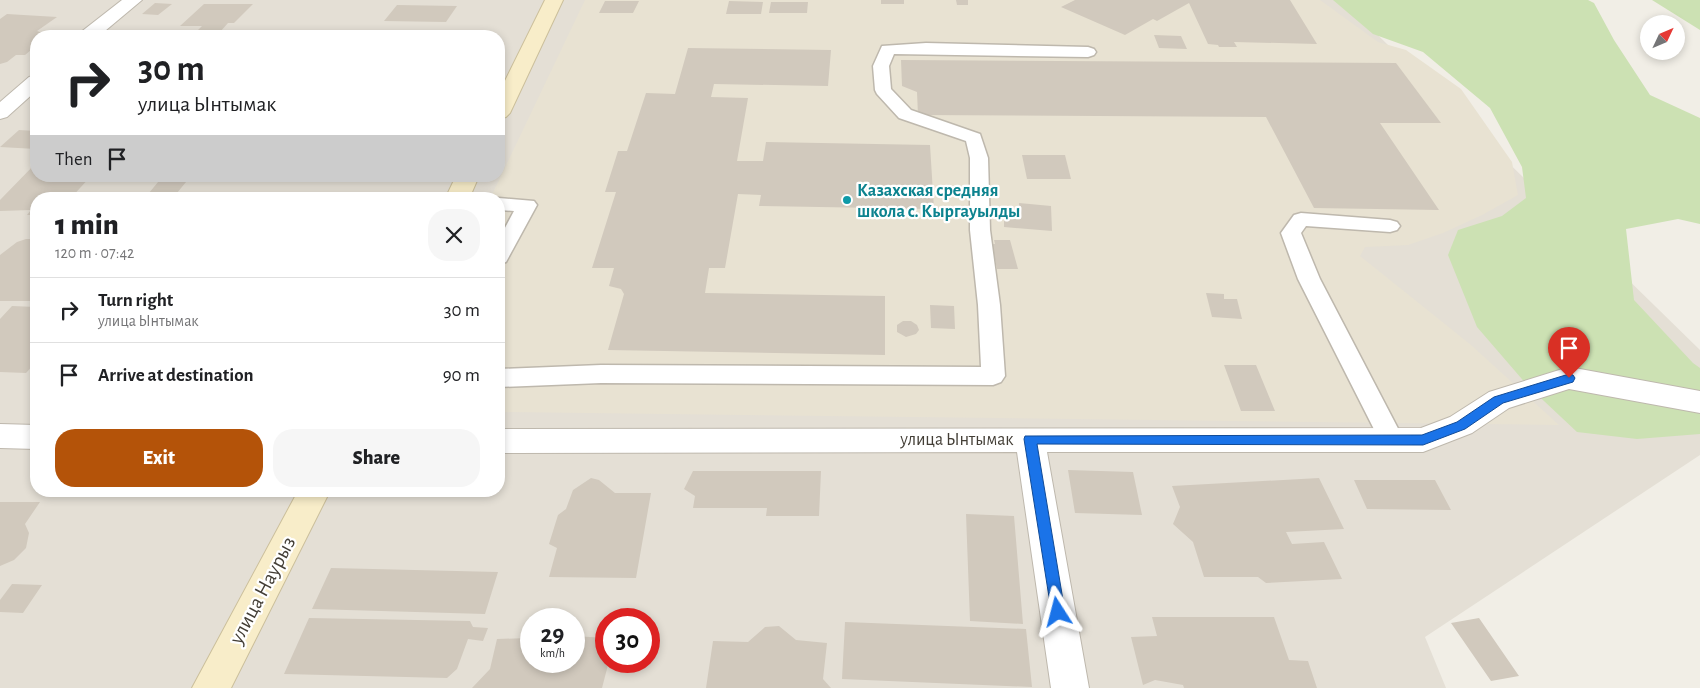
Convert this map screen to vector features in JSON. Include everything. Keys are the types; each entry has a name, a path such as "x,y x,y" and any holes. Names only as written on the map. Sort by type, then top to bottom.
{"street":[{"path":"96,30 133,0"},
{"path":"505,101 554,0"},
{"path":"0,113 30,86"},
{"name":"улица Ынтымак","path":"505,441 1423,440 1461,425 1499,400 1569,378 1700,402"},
{"path":"0,436 30,436"},
{"path":"1030,439 1070,688"},
{"name":"улица Наурыз","path":"211,688 311,497"}],"lane":[{"path":"505,378 602,374 993,376 989,305 980,230 978,188 980,158 974,138 905,114 883,90 881,66 888,49 935,48 1088,52"},
{"path":"505,204 528,205 505,246"},
{"path":"1390,226 1301,219 1291,234 1309,279 1392,440"}],"shaded area":[{"path":"0,0 1342,0 1700,350 1700,455 1425,637 1446,688 0,688"},
{"path":"585,0 1320,0 1378,42 1406,50 1461,89 1512,162 1518,195 1482,215 1443,233 1408,245 1365,247 1360,256 1471,345 1559,425 505,412 505,192 493,192 498,182 505,182 505,168"}],"green space":[{"path":"1333,0 1588,0 1594,3 1614,40 1650,95 1700,118 1700,224 1678,219 1626,229 1634,300 1693,363 1700,368 1700,434 1637,439 1577,432 1528,386 1477,327 1448,255 1458,230 1502,216 1526,198 1522,167 1490,108 1423,52 1373,34"},
{"path":"1652,0 1700,0 1700,30 1685,21 1685,15 1676,15"}],"building":[{"path":"881,0 904,0 904,4 881,4"},
{"path":"956,0 968,0 968,5 957,5"},
{"path":"1075,0 1290,0 1317,44 1234,42 1237,47 1219,47 1218,45 1208,44 1189,3 1157,21 1153,19 1125,35 1061,7"},
{"path":"605,1 639,1 633,13 599,13"},
{"path":"729,1 763,2 761,14 726,14"},
{"path":"771,2 808,2 807,13 769,13"},
{"path":"155,3 172,4 158,15 142,14"},
{"path":"204,4 253,4 234,23 228,23 222,30 198,30 202,26 180,26"},
{"path":"397,5 457,6 446,22 384,21"},
{"path":"7,14 57,17 38,30 30,30 30,51 25,55 16,55 7,62 0,64 0,19"},
{"path":"1154,35 1181,36 1187,49 1159,48"},
{"name":"Казахская средняя школа с. Кыргауылды","path":"688,48 831,50 828,86 714,84 711,97 748,98 737,161 763,161 766,142 930,145 934,209 759,206 761,195 738,194 725,268 709,268 705,293 885,296 885,355 608,350 624,294 621,289 609,286 614,268 592,268 616,192 605,192 618,151 627,151 646,93 675,94"},
{"path":"901,60 1396,63 1441,123 1380,123 1439,210 1314,208 1266,117 918,115 917,92 902,86"},
{"path":"19,130 30,131 30,149 0,147"},
{"path":"1022,155 1065,155 1071,179 1027,179"},
{"path":"30,169 30,182 86,182 76,192 30,192 30,210 0,211 0,200"},
{"path":"158,182 186,182 178,192 150,192"},
{"path":"1019,203 1051,206 1052,231 1004,227 1004,211 1019,212"},
{"path":"30,239 30,301 0,301 0,255 17,242"},
{"path":"994,240 1010,240 1018,269 997,269 992,244 995,244"},
{"path":"1206,293 1224,294 1224,299 1237,299 1242,319 1212,317"},
{"path":"930,305 954,306 955,329 931,328"},
{"path":"12,306 30,307 30,369 26,373 0,372 0,319"},
{"path":"903,321 911,321 917,325 919,330 916,334 906,337 897,332 897,325"},
{"path":"1224,365 1256,365 1275,411 1241,411"},
{"path":"1068,470 1133,472 1142,515 1075,513"},
{"path":"693,471 821,471 819,516 766,516 767,508 693,508 695,496 684,489"},
{"path":"591,478 599,480 615,493 651,493 636,578 549,577 557,548 549,544 558,515 566,509 573,490"},
{"path":"1319,478 1344,529 1286,532 1292,544 1324,542 1342,579 1266,583 1258,577 1204,577 1193,542 1173,524 1180,507 1172,486"},
{"path":"1354,480 1435,480 1451,510 1367,509"},
{"path":"0,502 40,502 25,524 29,533 26,548 14,560 0,566"},
{"path":"966,514 1014,516 1023,624 970,621"},
{"path":"331,568 498,572 485,614 312,609"},
{"path":"12,584 42,585 23,613 0,612 0,600"},
{"path":"1152,617 1274,617 1289,660 1308,661 1317,688 1184,688 1183,685 1155,680 1143,685 1131,637 1157,636"},
{"path":"309,618 470,621 473,627 488,628 483,641 468,639 457,669 447,678 284,674"},
{"path":"1479,618 1519,676 1491,681 1451,623"},
{"path":"845,622 1026,629 1032,687 842,679"},
{"path":"779,626 796,640 827,643 823,679 831,688 706,688 713,641 748,642 765,627"},
{"path":"585,637 595,637 595,673 606,673 602,688 472,688 490,669 497,639 520,638 520,673 585,673"}],"place":[{"name":"Казахская средняя школа с. Кыргауылды","path":"847,200"}],"route":[{"path":"1058,612 1030,439 1423,440 1461,425 1499,400 1569,378"}]}
